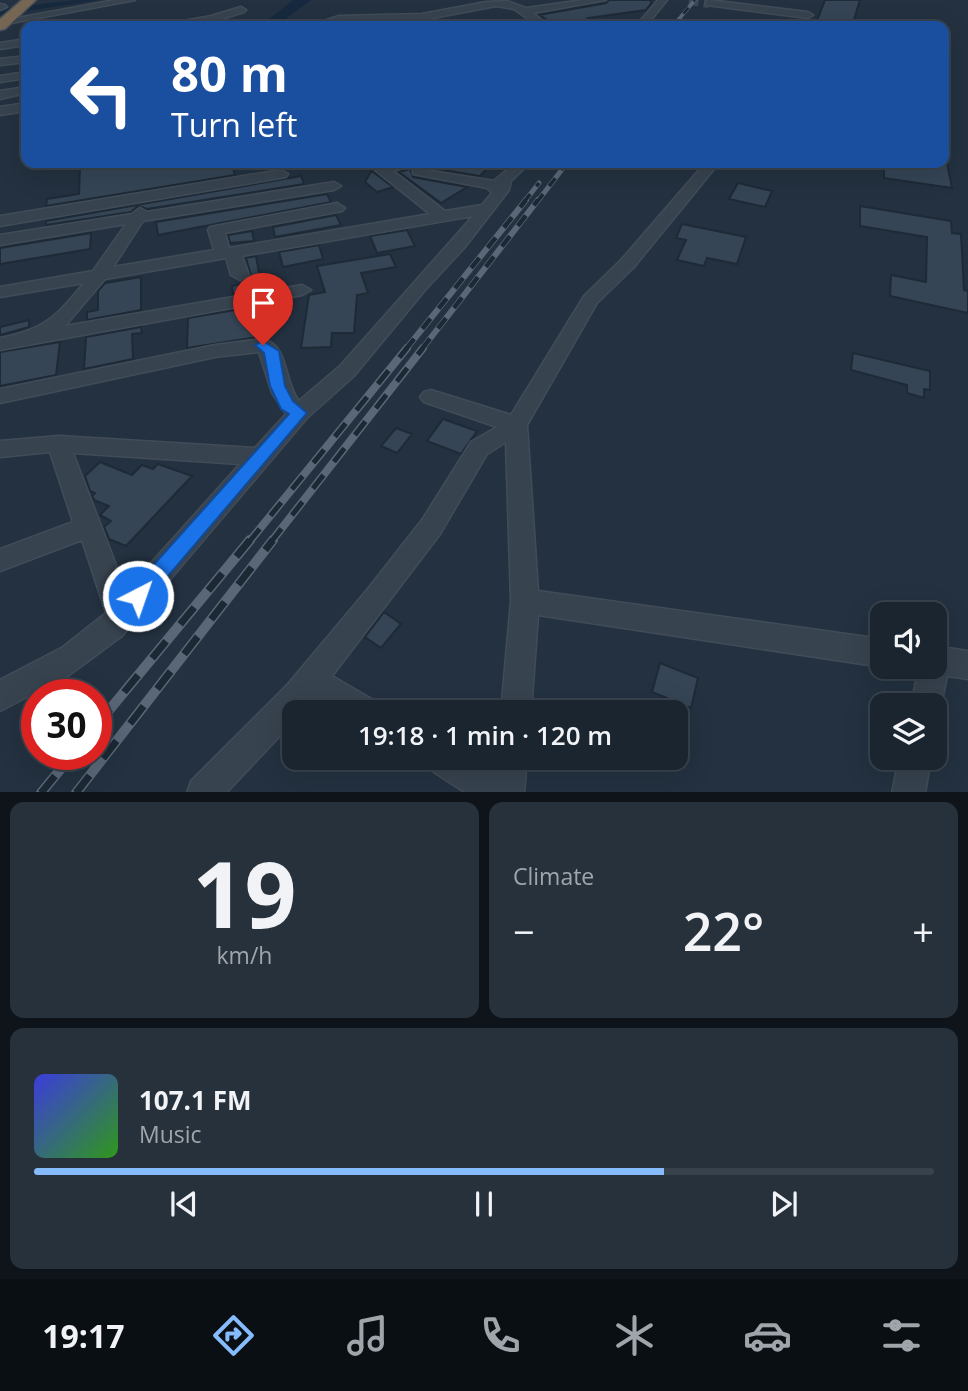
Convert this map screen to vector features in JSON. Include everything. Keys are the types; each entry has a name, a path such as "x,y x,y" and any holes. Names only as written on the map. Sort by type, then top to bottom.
{"street":[{"path":"9,10 131,0"},
{"path":"523,7 541,0"},
{"path":"338,21 428,16 502,4 523,7 602,0"},
{"path":"645,21 663,0"},
{"path":"709,3 809,11 806,21"},
{"path":"523,7 538,21"},
{"path":"198,21 241,10"},
{"path":"428,16 441,21"},
{"path":"0,46 21,43"},
{"path":"0,62 21,60"},
{"path":"0,79 21,76"},
{"path":"0,93 21,90"},
{"path":"0,111 21,108"},
{"path":"401,168 382,170 442,216"},
{"path":"0,695 66,663 91,646 121,616 258,457 299,413 347,371 459,244 481,210 505,187 416,168"},
{"path":"501,184 518,168"},
{"path":"204,792 310,680 431,527 480,449 516,425 590,300 628,263 708,168"},
{"path":"0,220 281,174"},
{"path":"0,240 334,186"},
{"path":"25,339 47,331 58,323 98,276 138,218 145,198"},
{"path":"240,275 216,230 337,208"},
{"path":"0,292 481,210"},
{"path":"305,214 327,256"},
{"path":"261,222 268,246"},
{"path":"0,344 302,290"},
{"path":"0,396 263,345 271,351 278,386 287,405 299,413"},
{"path":"430,397 516,425"},
{"path":"516,425 525,601 517,700"},
{"path":"0,449 59,444 258,457"},
{"path":"59,444 121,616"},
{"path":"0,560 87,527"},
{"path":"525,601 870,651"},
{"path":"947,664 968,665"},
{"path":"310,680 344,700"},
{"path":"460,770 495,792"},
{"path":"507,792 510,770"},
{"path":"908,792 913,770"}],"water":[{"path":"293,0 311,0 283,21 267,21"}],"building":[{"path":"609,0 651,0 646,10 588,18 593,21 549,21 539,15 606,3"},
{"path":"825,0 860,0 854,21 817,21"},
{"path":"80,168 233,168 235,175 46,206 47,199 79,194"},
{"path":"373,168 377,168 372,171 393,187 377,192 365,182"},
{"path":"432,168 487,168 480,176"},
{"path":"884,168 948,168 952,188 884,178"},
{"path":"410,169 413,177 467,187 441,203 399,172"},
{"path":"301,176 304,184 147,209 138,206 131,212 46,225 46,221"},
{"path":"738,183 772,191 765,207 729,199"},
{"path":"327,194 331,202 158,235 156,222"},
{"path":"860,206 951,221 952,233 961,234 968,313 890,296 891,275 926,282 927,237 860,226"},
{"path":"336,215 341,225 275,237 273,227"},
{"path":"682,224 746,237 737,264 707,258 704,266 677,260 686,240 676,238"},
{"path":"407,230 415,246 377,253 370,236"},
{"path":"252,231 254,241 230,243 228,235"},
{"path":"91,233 90,249 0,264 0,248"},
{"path":"319,245 323,259 283,267 279,252"},
{"path":"390,254 396,267 361,273 368,293 357,295 354,333 332,333 331,347 301,348 309,295 325,292 317,266"},
{"path":"256,256 262,289 233,294 232,286 246,283 245,280 251,276 246,258"},
{"path":"141,277 141,310 87,320 87,312 98,310 98,291 105,283"},
{"path":"264,305 265,311 255,313 257,337 187,348 188,318"},
{"path":"29,320 29,327 0,335 0,327"},
{"path":"141,327 142,333 132,334 133,359 84,369 86,337"},
{"path":"60,342 56,375 0,386 0,352"},
{"path":"853,353 930,371 930,390 924,389 924,398 907,393 907,385 851,370"},
{"path":"443,419 477,431 461,454 427,441"},
{"path":"396,428 412,434 397,453 381,446"},
{"path":"100,462 132,475 142,465 153,469 158,464 192,476 126,546 109,539 104,527 111,521 100,515 109,506 94,500 92,496 95,493 90,491 85,476"},
{"path":"384,612 401,624 381,648 365,637"},
{"path":"660,663 698,678 691,708 688,707 688,700 672,700 652,692"}],"waterway":[{"path":"0,12 95,0"}],"tunnel":[{"path":"689,0 709,3"}],"railway":[{"path":"677,21 695,0"},
{"path":"537,202 563,168"},
{"path":"524,202 539,183"},
{"path":"406,349 526,200"},
{"path":"422,349 538,200"},
{"path":"249,542 407,348"},
{"path":"271,542 423,348"},
{"path":"112,707 250,540"},
{"path":"77,792 273,540"},
{"path":"42,792 60,770"}],"route":[{"path":"138,596 299,413 287,405 278,386 271,351 263,345"}]}
